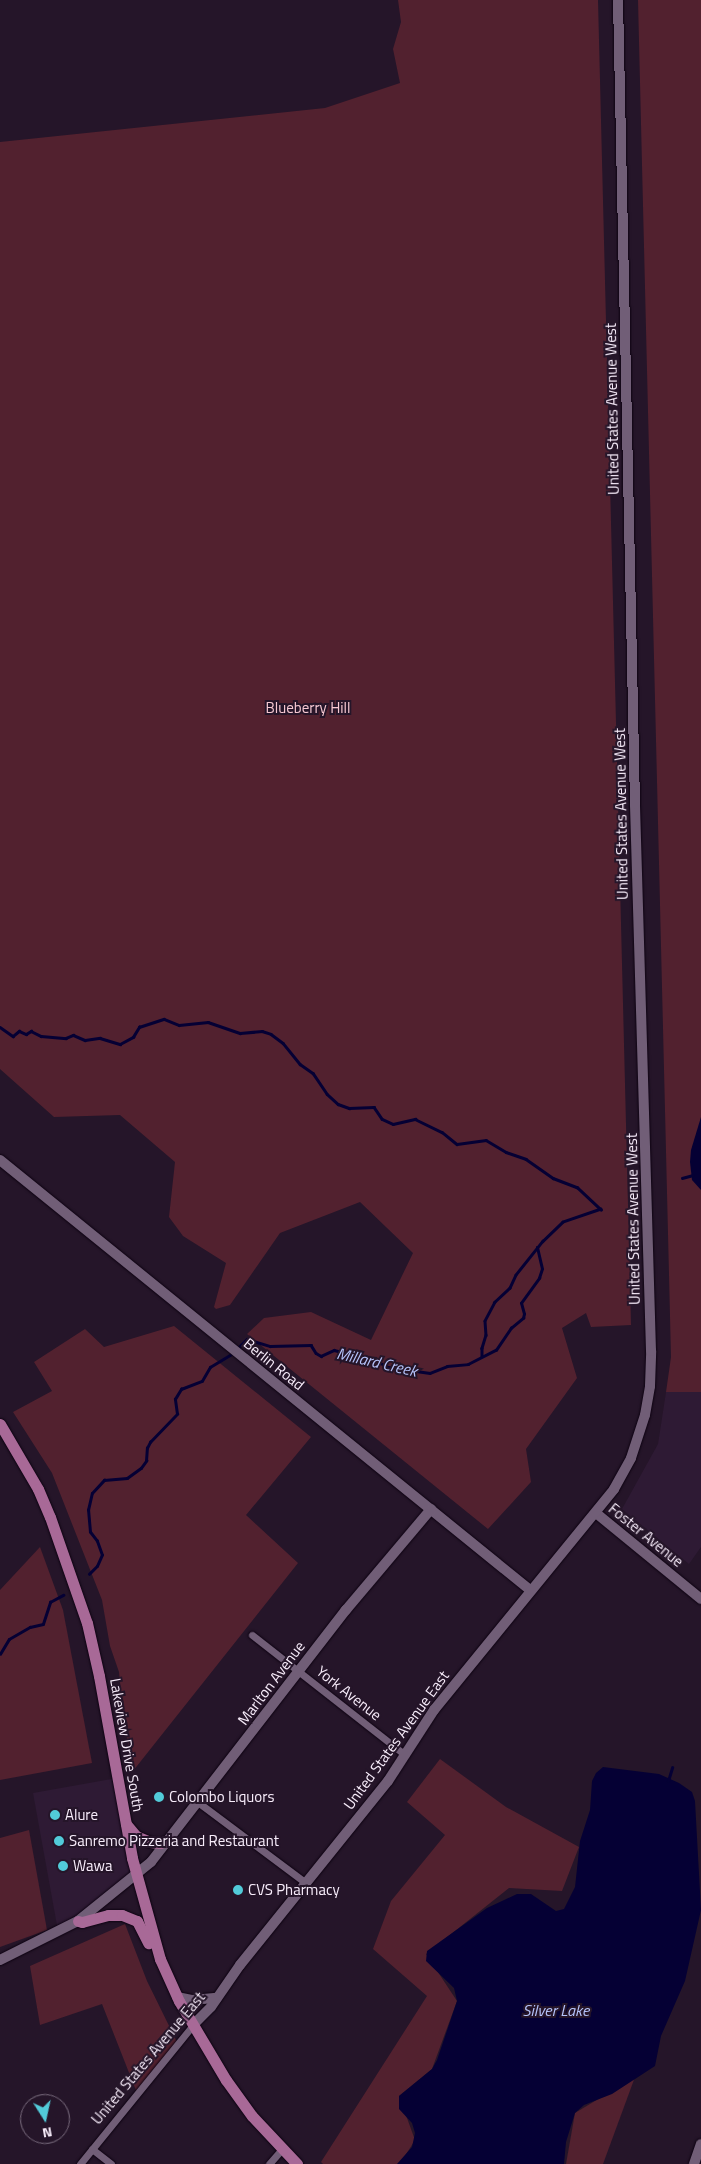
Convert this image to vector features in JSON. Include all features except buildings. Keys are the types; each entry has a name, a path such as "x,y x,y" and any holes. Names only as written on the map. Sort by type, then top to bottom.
{"main road":[{"name":"Lakeview Drive South","path":"0,1424 38,1489 76,1588 99,1676 136,1875 160,1959 177,1997 226,2080 252,2116 297,2164"},
{"path":"126,1823 136,1836 150,1842 169,1840"},
{"path":"78,1921 82,1922 108,1915 122,1915 133,1919 140,1926 151,1948 160,1959"}],"street":[{"name":"United States Avenue West","path":"530,1590 596,1513 614,1489 631,1458 638,1439 645,1415 650,1386 651,1350 643,1024 634,804 618,0"},
{"name":"Berlin Road","path":"0,1160 530,1590"},
{"name":"Marlton Avenue","path":"0,1960 78,1921 151,1862 199,1803 299,1671 431,1509"},
{"name":"Foster Avenue","path":"596,1513 701,1599"},
{"name":"United States Avenue East","path":"80,2164 193,2025 211,2007 306,1883 388,1781 434,1710 530,1590"},
{"name":"York Avenue","path":"252,1635 405,1755"},
{"path":"199,1803 306,1883"},
{"path":"177,1997 192,2000 217,1998"},
{"path":"694,2164 701,2144"},
{"path":"92,2149 111,2164"},
{"path":"269,2164 282,2149"}],"shaded area":[{"path":"666,1392 701,1392 701,1547 689,1564 622,1509 658,1444"},
{"path":"117,1778 136,1875 58,1931 33,1793"}],"green space":[{"name":"Blueberry Hill","path":"398,0 598,0 631,1325 591,1327 586,1313 562,1328 577,1378 526,1449 531,1482 488,1529 247,1334 264,1318 311,1312 371,1340 413,1253 360,1202 280,1233 230,1305 216,1309 214,1307 226,1263 183,1236 169,1217 175,1162 120,1115 54,1117 0,1069 0,142 325,108 400,83 393,49 401,22"},
{"path":"638,0 701,0 701,1392 666,1392 671,1357"},
{"path":"174,1326 311,1437 246,1515 298,1563 133,1771 124,1722 119,1672 110,1646 102,1600 52,1473 13,1412 52,1391 34,1362 85,1329 104,1347"},
{"path":"40,1547 63,1610 92,1763 0,1780 0,1590"},
{"path":"440,1759 506,1807 579,1847 562,1891 509,1888 426,1954 457,2001 432,2069 399,2096 415,2140 400,2164 323,2164 321,2162 427,1996 373,1949 391,1901 445,1835 407,1802"},
{"path":"29,1830 47,1930 0,1947 0,1838"},
{"path":"125,1924 147,1981 177,2042 137,2093 102,2004 40,2025 30,1966"},
{"path":"635,2077 603,2164 566,2164 575,2113"}],"water":[{"path":"701,1117 701,1190 692,1180 690,1162 691,1150"},
{"name":"Silver Lake","path":"603,1767 659,1774 679,1783 692,1792 695,1801 701,1910 685,1981 661,2036 655,2066 612,2094 584,2105 575,2113 566,2142 564,2164 397,2164 412,2147 415,2133 412,2123 399,2109 399,2096 432,2069 437,2060 457,2001 454,1988 426,1961 427,1951 487,1908 517,1894 531,1894 556,1911 564,1909 575,1887 580,1841 590,1810 592,1781 596,1773"}],"waterway":[{"path":"0,1027 13,1036 19,1031 26,1034 31,1031 41,1036 66,1038 73,1035 85,1040 100,1038 120,1044 133,1037 139,1027 164,1019 179,1025 208,1022 240,1033 262,1031 271,1034 283,1043 300,1064 313,1073 327,1094 338,1104 349,1108 374,1107 382,1119 393,1124 415,1119 442,1132 457,1144 486,1140 506,1152 526,1159 553,1178 577,1187 601,1209 563,1222 543,1241 516,1275 510,1288 495,1302 485,1321 486,1335 482,1356"},
{"name":"Millard Creek","path":"682,1178 693,1175"},
{"name":"Millard Creek","path":"237,1349 247,1339 270,1346 311,1345 316,1353 321,1356 334,1350 375,1360 388,1367 430,1373 447,1366 468,1364 496,1350 511,1328 523,1318 524,1314 521,1303 539,1278 542,1269 537,1248"},
{"name":"Millard Creek","path":"89,1574 97,1566 102,1555 97,1541 90,1532 88,1510 92,1493 104,1480 127,1478 141,1468 146,1461 147,1448 150,1442 177,1414 175,1399 181,1389 202,1381 210,1367 233,1353"},
{"name":"Millard Creek","path":"0,1654 9,1639 30,1627 43,1624 50,1602 63,1595"},
{"path":"668,1781 672,1768"}],"place":[{"name":"Colombo Liquors","path":"159,1797"},
{"name":"Alure","path":"55,1815"},
{"name":"Sanremo Pizzeria and Restaurant","path":"59,1841"},
{"name":"Wawa","path":"63,1866"},
{"name":"CVS Pharmacy","path":"238,1890"}]}
